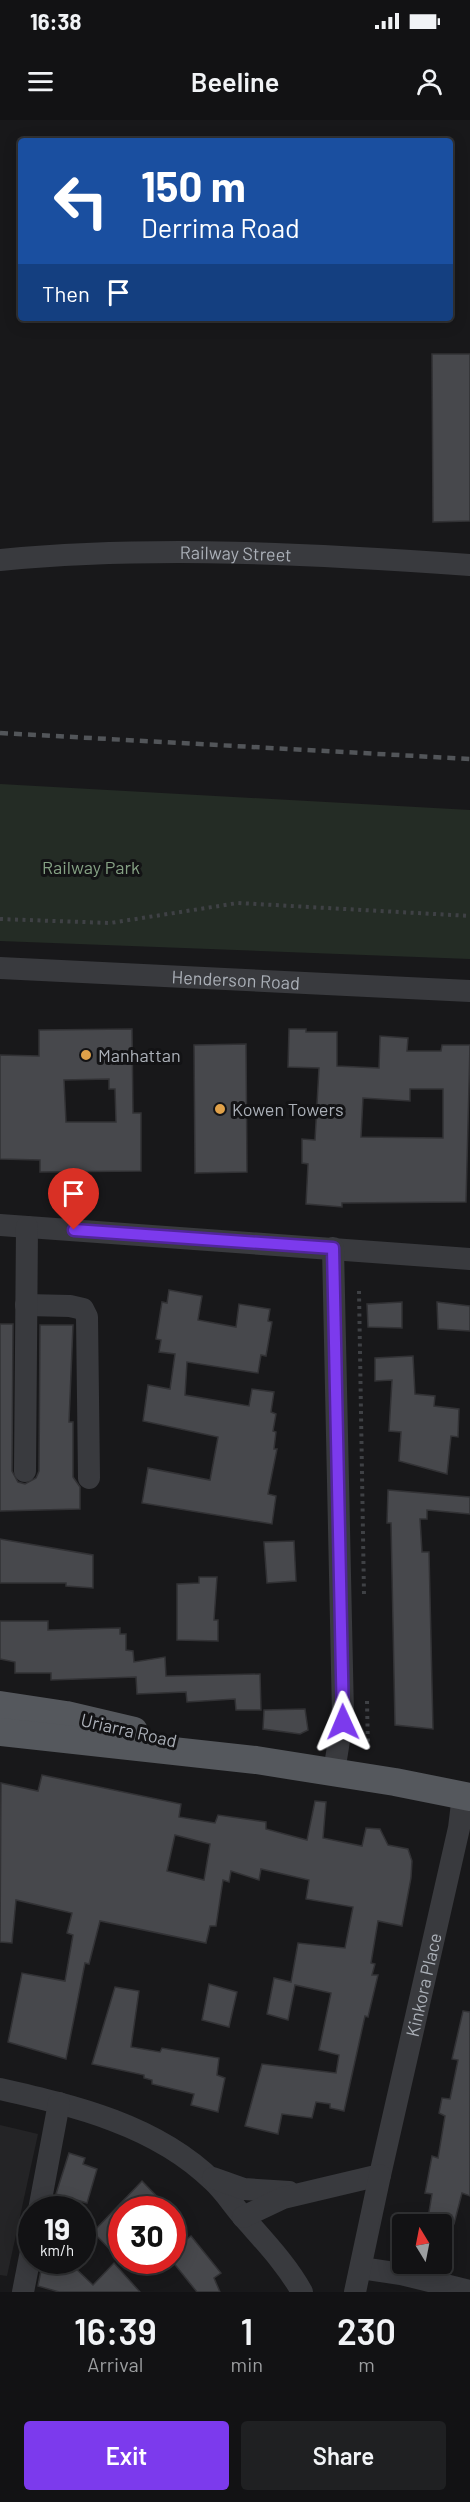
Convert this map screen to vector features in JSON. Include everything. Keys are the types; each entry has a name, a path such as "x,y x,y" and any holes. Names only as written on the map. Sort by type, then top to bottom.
{"main road":[{"name":"Uriarra Road","path":"0,1705 75,1717 256,1760"},
{"name":"Uriarra Road","path":"0,1732 256,1760 467,1796"}],"street":[{"name":"Railway Street","path":"0,560 74,553 159,551 316,555 470,565"},
{"name":"Henderson Road","path":"0,968 470,991"},
{"path":"0,1225 470,1259"},
{"path":"25,1471 27,1227"},
{"path":"333,1248 343,1715 334,1772"},
{"path":"26,1305 70,1306 83,1309 87,1317 89,1478"},
{"name":"Kinkora Place","path":"355,2292 467,1796"},
{"path":"0,2089 59,2103 104,2117 157,2140 207,2176 279,2258 302,2292"},
{"path":"42,2196 59,2103"},
{"path":"243,2217 283,2198 380,2175"},
{"path":"207,2176 230,2185 258,2191 311,2190"},
{"path":"361,2268 401,2274 470,2291"},
{"path":"23,2292 27,2274"}],"path":[{"path":"0,919 110,923 238,903 470,916"},
{"path":"359,1292 364,1602"},
{"path":"367,1694 368,1752"}],"shaded area":[{"path":"0,2125 38,2134 24,2196 18,2196 18,2226 7,2276 0,2275"}],"green space":[{"name":"Railway Park","path":"0,784 470,810 470,959 0,941"}],"building":[{"path":"432,354 470,354 470,521 433,522"},
{"path":"132,1029 133,1113 141,1113 141,1171 40,1172 40,1160 0,1159 0,1055 39,1056 39,1030","holes":["109,1079 109,1089 115,1089 116,1122 66,1122 64,1080"]},
{"path":"289,1029 306,1029 306,1032 337,1032 337,1066 379,1068 380,1036 408,1038 407,1051 441,1051 442,1045 470,1045 466,1202 342,1203 342,1207 306,1204 308,1164 302,1163 302,1139 315,1140 319,1068 288,1067","holes":["410,1089 443,1089 443,1138 361,1137 363,1098 410,1101"]},
{"name":"Kowen Towers","path":"246,1044 247,1172 195,1173 194,1045"},
{"path":"169,1290 202,1296 198,1320 236,1327 239,1304 270,1309 268,1321 272,1322 266,1356 261,1355 258,1373 187,1362 185,1395 249,1406 252,1389 274,1392 271,1412 276,1414 273,1431 276,1432 274,1449 277,1449 268,1494 276,1496 272,1524 142,1503 148,1468 210,1480 218,1437 143,1421 148,1385 170,1389 175,1354 159,1352 161,1340 156,1339 162,1302 167,1303"},
{"path":"402,1302 402,1328 368,1327 367,1304"},
{"path":"437,1302 470,1306 470,1331 438,1329"},
{"path":"0,1324 13,1324 12,1471 18,1482 25,1484 36,1478 39,1471 40,1325 73,1325 69,1422 73,1422 73,1477 80,1487 80,1509 0,1511"},
{"path":"413,1356 415,1394 435,1396 434,1406 459,1409 458,1437 451,1436 447,1474 399,1461 401,1432 389,1431 392,1380 375,1381 375,1358"},
{"path":"388,1490 470,1497 470,1514 427,1510 427,1519 420,1519 422,1552 429,1552 433,1729 395,1725 391,1523 387,1523"},
{"path":"0,1539 93,1555 93,1588 66,1586 66,1583 0,1583"},
{"path":"294,1541 296,1581 267,1583 264,1542"},
{"path":"199,1577 217,1577 214,1620 218,1620 218,1641 177,1640 177,1584 199,1583"},
{"path":"0,1621 48,1621 48,1630 120,1628 120,1634 126,1634 126,1650 133,1651 134,1662 165,1657 166,1676 260,1674 261,1710 236,1710 235,1699 187,1702 186,1692 137,1694 136,1677 51,1680 51,1673 15,1673 15,1662 0,1659"},
{"path":"305,1709 308,1730 300,1734 263,1729 264,1710"},
{"path":"42,1775 181,1804 179,1817 215,1823 218,1815 266,1822 266,1829 307,1840 315,1801 326,1802 323,1838 362,1846 366,1828 380,1829 388,1845 408,1849 412,1861 411,1878 402,1926 378,1921 371,1963 375,1964 372,1975 378,1975 368,2017 365,2016 344,2111 330,2108 330,2104 316,2102 312,2118 282,2114 278,2134 245,2126 262,2064 336,2073 339,2055 319,2050 331,1993 295,1985 288,2020 267,2014 274,1978 291,1982 298,1943 345,1948 353,1907 306,1899 309,1880 261,1869 259,1880 231,1871 229,1882 223,1880 216,1926 210,1926 206,1943 100,1921 89,1964 85,1963 66,2059 8,2042 22,1973 65,1981 73,1935 67,1933 72,1913 16,1900 12,1943 0,1942 1,1783 38,1791","holes":["175,1835 210,1844 204,1880 167,1871"]},
{"path":"209,1984 237,1992 229,2027 202,2020"},
{"path":"115,1987 139,1991 131,2047 160,2052 162,2048 219,2058 217,2075 225,2078 218,2112 191,2105 194,2094 152,2084 152,2080 144,2078 144,2075 92,2064"},
{"path":"463,2011 470,2012 470,2196 462,2193 454,2224 452,2224 452,2214 429,2214 432,2194 425,2193 432,2156 438,2158 445,2116 439,2113 442,2098 450,2099 458,2060 452,2059"},
{"path":"69,2153 85,2158 83,2164 97,2169 89,2196 56,2194"},
{"path":"142,2181 156,2196 128,2196"},
{"path":"108,2216 108,2248 96,2235 96,2229"},
{"path":"191,2236 221,2273 214,2278 220,2292 197,2292 182,2274 186,2274 186,2240"},
{"path":"108,2269 108,2274 124,2274 140,2292 59,2292 38,2286 40,2274 82,2274 93,2285"}],"railway":[{"path":"0,733 470,759"}],"place":[{"name":"Manhattan","path":"86,1055"},
{"name":"Kowen Towers","path":"220,1109"}],"route":[{"path":"74,1230 333,1248 343,1722"}]}
